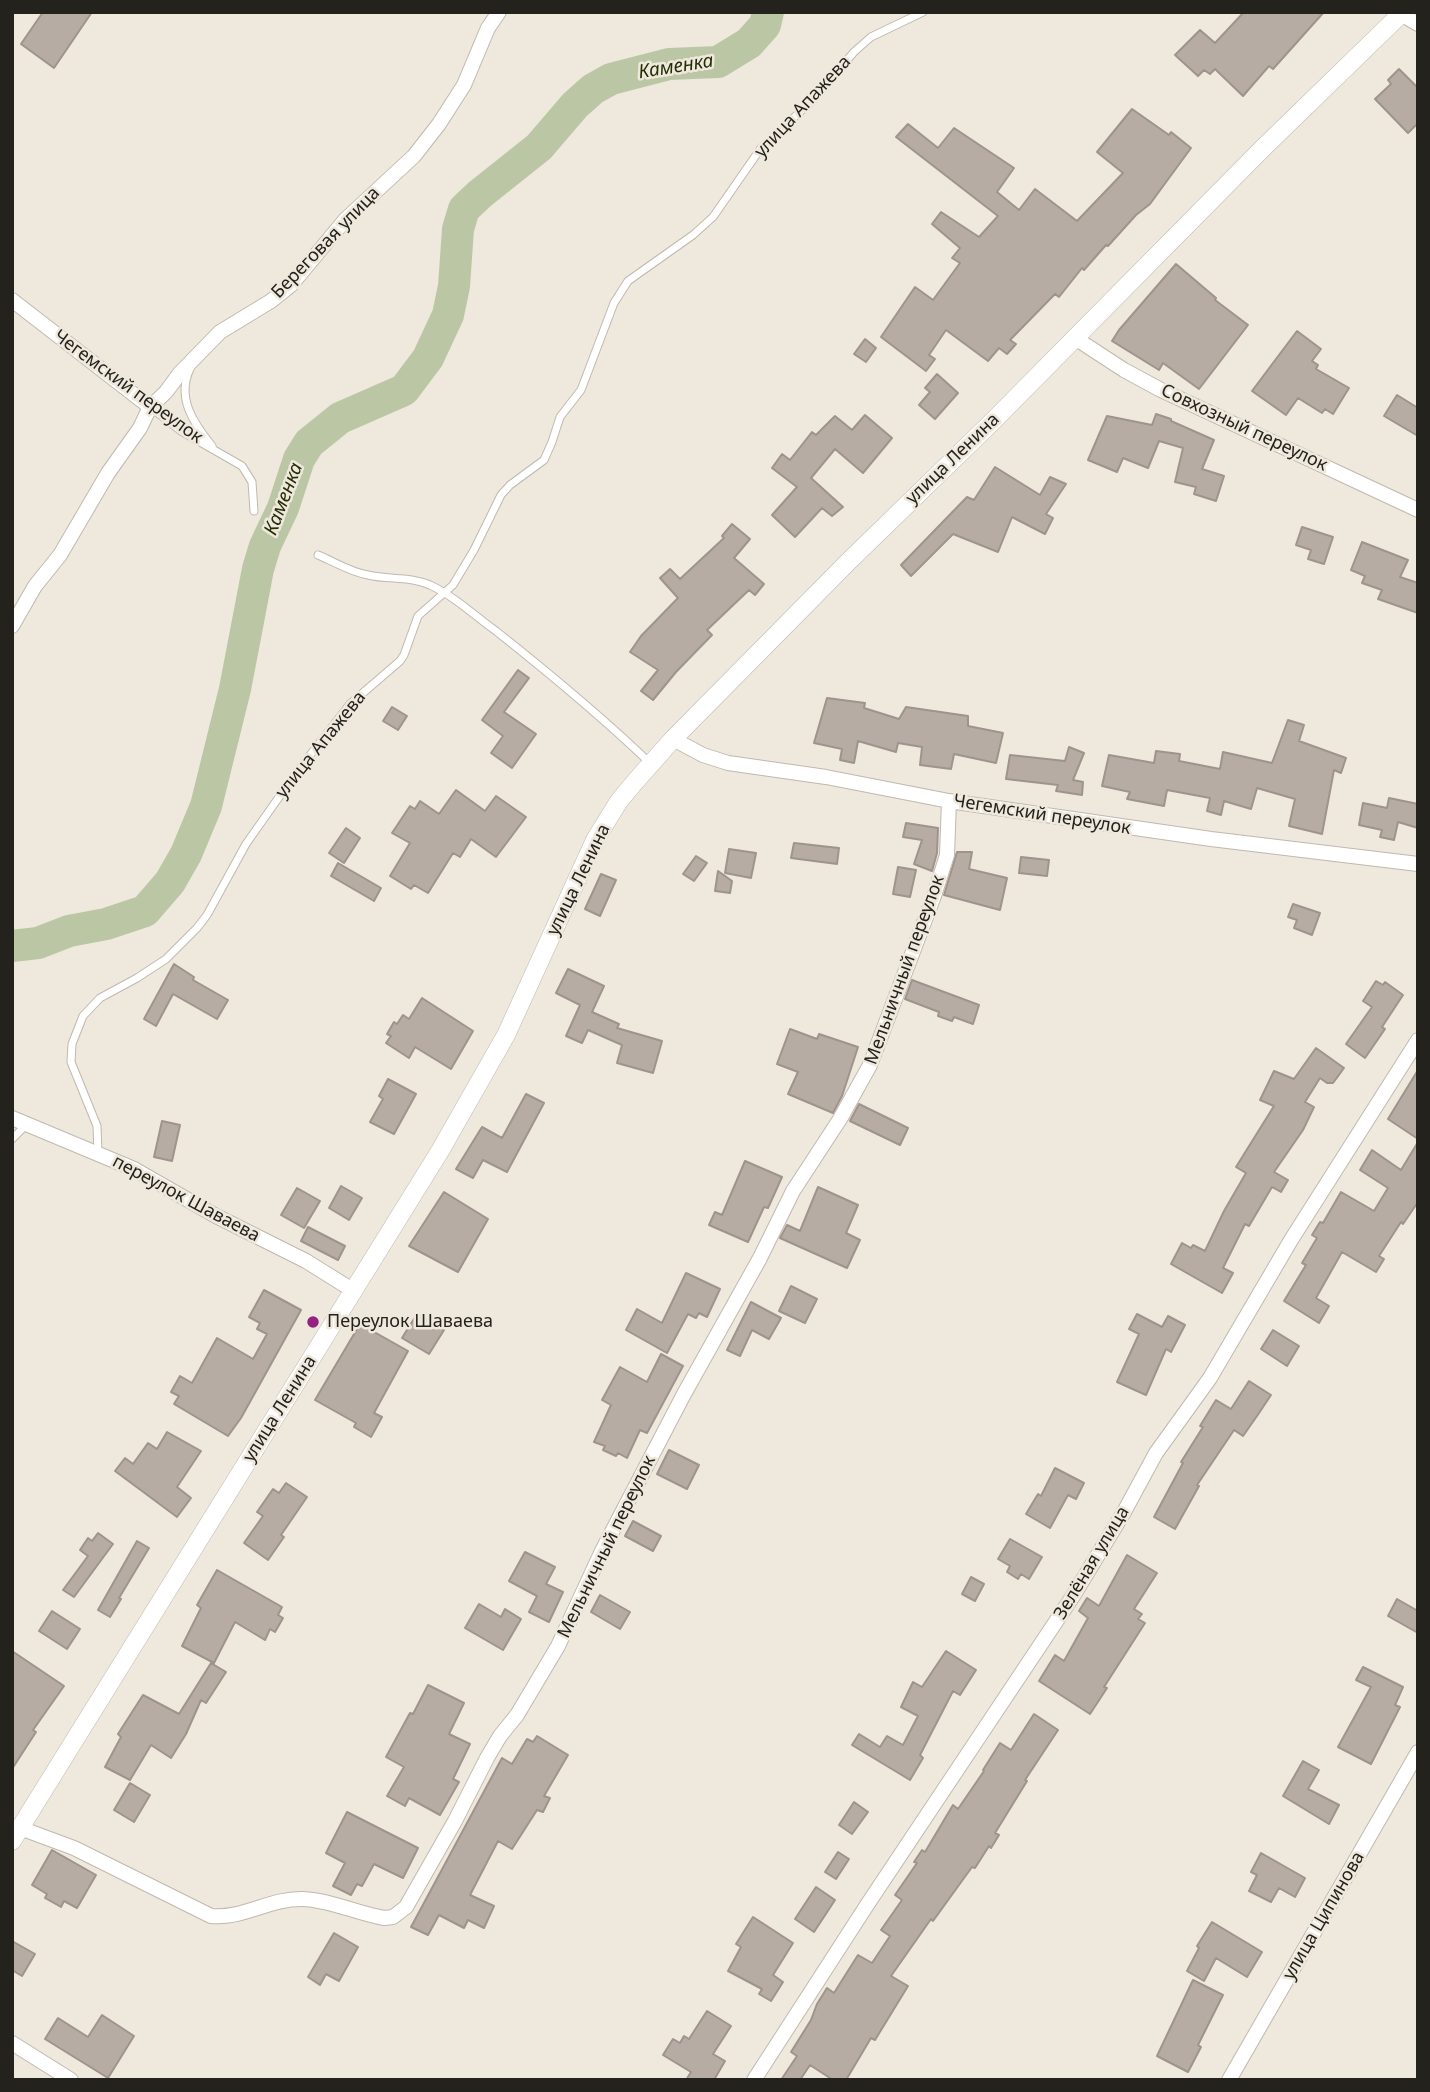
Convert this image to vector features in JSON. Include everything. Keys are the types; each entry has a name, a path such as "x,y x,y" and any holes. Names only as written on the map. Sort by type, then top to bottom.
{"street":[{"name":"Береговая улица","path":"12,626 35,586 60,555 108,473 140,428 150,407 220,332 271,301 291,285 345,220 414,156 464,85 483,39 499,12"},
{"path":"1402,13 1418,24"},
{"name":"улица Ленина","path":"16,1834 440,1151 501,1045 595,840 619,801 673,739 1262,149 1402,13"},
{"name":"Чегемский переулок","path":"12,300 150,407"},
{"name":"Совхозный переулок","path":"1075,338 1161,390 1418,510"},
{"name":"Чегемский переулок","path":"673,739 703,755 728,763 826,777 949,801 1211,839 1418,864"},
{"name":"Мельничный переулок","path":"16,1834 74,1848 211,1916 234,1916 267,1904 303,1899 327,1902 384,1918 393,1917 407,1907 500,1736 517,1715 558,1646 601,1551 760,1258 793,1191 840,1119 870,1065 931,906 947,855 949,801"},
{"name":"Зелёная улица","path":"754,2080 1073,1596 1124,1513 1156,1453 1210,1378 1291,1240 1418,1040"},
{"name":"переулок Шаваева","path":"12,1118 154,1179 216,1216 306,1261 355,1291"},
{"name":"улица Ципинова","path":"1229,2080 1418,1752"},
{"path":"12,2043 71,2080"}],"lane":[{"name":"улица Апажева","path":"98,1153 97,1126 71,1062 72,1044 83,1016 100,998 166,959 197,928 246,844 296,773 350,704 400,661 418,616 453,585 501,495 544,460 560,417 581,390 614,303 628,281 713,217 761,148 814,99 862,45 883,31 923,12"},
{"path":"198,353 184,383 184,399 198,428 215,450"},
{"name":"Чегемский переулок","path":"150,407 181,431 242,466 249,474 254,492 254,511"},
{"path":"318,555 352,571 370,576 406,578 422,582 444,594 595,711 651,764"},
{"path":"12,1139 27,1124"}],"building":[{"path":"43,12 92,12 54,68 21,44"},
{"path":"1244,12 1324,12 1273,69 1269,66 1243,96 1215,69 1210,74 1204,70 1198,76 1175,55 1200,30 1215,43"},
{"path":"1399,69 1418,88 1418,123 1408,133 1375,99 1391,84 1388,80"},
{"path":"1132,109 1169,135 1171,132 1191,148 1150,204 1106,245 1084,270 1082,268 1059,297 1055,294 1010,340 1016,344 1007,354 999,348 988,361 946,330 929,355 935,359 926,371 881,337 915,287 933,300 960,263 952,258 960,248 932,224 941,212 979,237 998,216 896,137 908,124 938,148 954,128 1014,168 997,192 1019,210 1035,189 1077,221 1123,173 1097,152"},
{"path":"1176,264 1216,298 1215,300 1248,325 1199,389 1163,363 1159,370 1112,341"},
{"path":"1297,331 1321,349 1312,361 1318,365 1316,369 1349,388 1333,414 1325,409 1322,413 1298,398 1286,415 1252,391"},
{"path":"865,339 876,348 866,362 854,354"},
{"path":"937,374 958,393 935,419 919,405 930,392 925,388"},
{"path":"1397,395 1418,408 1418,436 1384,416"},
{"path":"1156,414 1214,440 1202,469 1224,476 1216,501 1194,494 1196,487 1175,482 1183,448 1159,441 1148,468 1123,458 1117,472 1088,460 1107,416 1152,425"},
{"path":"865,415 892,438 863,473 835,449 811,478 843,507 832,516 822,508 795,537 772,515 797,487 772,468 782,454 790,460 812,432 816,435 835,416 852,430"},
{"path":"995,467 1040,495 1050,477 1066,484 1046,514 1053,518 1045,534 1012,517 998,552 953,534 911,576 901,565 967,497 974,500"},
{"path":"732,524 750,539 734,558 764,584 755,595 749,590 707,630 712,635 653,700 641,691 658,670 630,652 641,636 678,598 660,578 670,569 680,579 724,538 722,536"},
{"path":"1302,527 1333,537 1324,564 1308,559 1311,550 1296,545"},
{"path":"1362,542 1408,560 1400,577 1418,583 1418,613 1378,599 1382,590 1362,583 1365,576 1351,570"},
{"path":"518,670 529,678 504,712 536,734 512,768 491,753 503,736 482,720"},
{"path":"827,698 865,703 864,708 899,719 906,707 968,716 968,726 1003,733 996,763 954,754 951,769 920,765 922,747 898,743 896,752 858,741 854,763 840,760 842,749 814,743"},
{"path":"392,707 407,716 398,730 383,721"},
{"path":"1288,720 1304,725 1299,741 1346,758 1341,773 1334,770 1322,834 1289,826 1295,799 1257,788 1251,809 1224,801 1221,815 1207,811 1210,798 1167,790 1164,806 1127,799 1130,792 1102,786 1109,755 1154,763 1156,751 1180,754 1179,761 1220,769 1223,752 1272,763"},
{"path":"1069,747 1084,753 1073,780 1083,782 1082,795 1056,791 1058,785 1006,779 1010,755 1065,761"},
{"path":"456,790 485,811 496,796 526,817 496,857 471,839 460,857 453,853 428,893 414,885 411,889 390,876 410,843 392,833 410,806 415,809 420,801 439,814"},
{"path":"1389,798 1418,804 1418,828 1398,822 1394,840 1380,837 1382,830 1359,825 1363,803 1387,808"},
{"path":"906,823 938,828 937,853 932,871 914,864 922,840 903,837"},
{"path":"346,828 360,838 344,863 329,853"},
{"path":"794,843 839,848 837,864 791,858"},
{"path":"729,849 756,853 751,878 725,873"},
{"path":"957,852 972,852 969,869 1007,878 1000,910 944,895"},
{"path":"696,856 707,863 694,881 683,874"},
{"path":"1021,857 1049,860 1047,876 1019,873"},
{"path":"338,863 381,888 374,901 331,876"},
{"path":"898,867 916,870 910,897 893,894"},
{"path":"718,871 732,881 730,893 715,891"},
{"path":"601,874 616,880 600,916 585,909"},
{"path":"1293,904 1320,913 1312,935 1294,928 1297,920 1288,917"},
{"path":"174,964 194,977 193,980 228,1000 217,1019 173,994 156,1026 144,1019"},
{"path":"568,969 604,986 592,1012 619,1024 617,1028 662,1041 653,1073 617,1063 622,1045 588,1030 582,1043 566,1036 580,1005 556,993"},
{"path":"912,980 979,1005 973,1024 954,1017 952,1021 938,1016 939,1012 905,999"},
{"path":"1376,981 1383,985 1385,982 1403,995 1382,1027 1385,1029 1365,1058 1346,1044 1372,1007 1363,1001"},
{"path":"422,998 473,1031 451,1069 415,1047 409,1058 386,1043 391,1036 387,1034 394,1022 397,1024 403,1015 409,1019"},
{"path":"790,1029 817,1039 819,1034 858,1047 842,1096 833,1113 788,1094 798,1072 777,1064"},
{"path":"1316,1048 1344,1068 1333,1083 1327,1083 1320,1078 1305,1102 1314,1107 1303,1130 1274,1172 1288,1180 1281,1192 1272,1187 1249,1226 1245,1224 1223,1268 1233,1273 1222,1293 1171,1264 1182,1243 1205,1251 1246,1173 1236,1167 1274,1106 1260,1100 1274,1071 1294,1079"},
{"path":"1418,1070 1418,1139 1388,1119"},
{"path":"388,1079 416,1094 394,1134 370,1122 383,1099 379,1096"},
{"path":"526,1094 544,1103 507,1172 483,1160 473,1178 456,1169 482,1127 502,1138"},
{"path":"859,1104 908,1128 900,1145 850,1121"},
{"path":"162,1121 180,1125 172,1161 154,1157"},
{"path":"1418,1142 1418,1202 1379,1256 1384,1259 1376,1272 1342,1252 1316,1298 1329,1306 1319,1323 1284,1301 1306,1265 1302,1263 1317,1238 1312,1235 1320,1222 1323,1223 1341,1192 1374,1211 1388,1188 1360,1170 1372,1150 1401,1170"},
{"path":"745,1161 782,1177 748,1242 709,1225 715,1212 722,1215"},
{"path":"341,1186 362,1198 349,1220 329,1208"},
{"path":"818,1187 858,1205 846,1233 860,1240 847,1268 780,1238 787,1225 800,1231"},
{"path":"297,1188 320,1201 304,1228 281,1215"},
{"path":"444,1192 488,1219 458,1272 409,1246"},
{"path":"308,1227 345,1246 338,1260 301,1241"},
{"path":"686,1273 720,1289 707,1317 699,1313 696,1318 688,1314 667,1353 626,1330 637,1309 662,1323"},
{"path":"791,1286 817,1299 805,1323 779,1311"},
{"path":"264,1290 301,1310 241,1418 228,1436 174,1404 179,1396 171,1392 180,1376 192,1383 217,1338 253,1359 267,1334 257,1329 260,1323 249,1317"},
{"path":"751,1302 781,1318 769,1339 752,1330 740,1356 727,1350"},
{"path":"417,1314 444,1330 429,1354 402,1338"},
{"path":"1137,1314 1162,1327 1168,1316 1185,1325 1171,1352 1166,1349 1146,1395 1117,1382 1139,1334 1129,1329"},
{"path":"360,1324 408,1351 374,1413 382,1417 371,1437 354,1427 356,1423 315,1400"},
{"path":"1273,1330 1299,1346 1287,1366 1261,1349"},
{"path":"661,1354 683,1366 647,1433 640,1430 627,1458 603,1450 605,1446 594,1442 611,1405 602,1400 620,1367 647,1382"},
{"path":"1249,1381 1271,1395 1257,1416 1243,1436 1234,1430 1197,1485 1199,1486 1175,1529 1154,1517 1216,1400 1231,1409"},
{"path":"167,1432 201,1451 177,1487 191,1498 177,1517 115,1471 125,1458 133,1464 148,1443 157,1449"},
{"path":"669,1450 699,1465 687,1489 657,1474"},
{"path":"1055,1468 1084,1483 1076,1499 1068,1495 1050,1528 1026,1514 1038,1494 1041,1496"},
{"path":"286,1483 307,1497 281,1535 284,1537 268,1560 244,1543 263,1516 257,1512 273,1489 279,1493"},
{"path":"633,1521 661,1536 653,1551 625,1536"},
{"path":"98,1533 113,1544 74,1597 63,1590 88,1556 80,1550 88,1538 92,1541"},
{"path":"1010,1539 1042,1557 1029,1579 1021,1574 1018,1579 1007,1572 1010,1566 998,1559"},
{"path":"137,1541 149,1548 110,1617 98,1610"},
{"path":"525,1552 555,1567 546,1584 563,1592 549,1622 529,1612 537,1596 509,1581"},
{"path":"1127,1555 1157,1573 1134,1609 1142,1614 1138,1619 1145,1623 1090,1714 1039,1681 1055,1655 1064,1661 1088,1618 1079,1611 1087,1598 1099,1606"},
{"path":"217,1570 282,1607 278,1615 283,1618 275,1632 270,1629 265,1640 235,1622 214,1663 182,1646 201,1608 197,1605"},
{"path":"971,1577 984,1584 975,1601 962,1594"},
{"path":"600,1595 630,1612 620,1629 591,1612"},
{"path":"1397,1599 1418,1611 1418,1633 1388,1616"},
{"path":"479,1604 501,1617 505,1609 521,1619 503,1650 465,1628"},
{"path":"52,1611 80,1629 67,1649 39,1631"},
{"path":"12,1651 64,1686 33,1730 36,1732 12,1769"},
{"path":"946,1651 976,1670 960,1695 953,1691 920,1755 923,1758 910,1780 852,1745 859,1734 880,1747 887,1736 903,1745 918,1716 901,1707 913,1682 922,1687"},
{"path":"211,1663 226,1672 206,1703 201,1700 186,1734 171,1758 151,1745 130,1780 105,1767 121,1737 118,1734 143,1695 179,1714"},
{"path":"1363,1667 1403,1687 1395,1705 1400,1707 1371,1764 1338,1747 1371,1687 1356,1680"},
{"path":"428,1685 464,1703 449,1734 470,1744 453,1779 459,1782 440,1815 409,1798 405,1806 387,1796 404,1767 386,1757"},
{"path":"1034,1714 1058,1730 1025,1780 1027,1781 995,1833 999,1835 991,1848 989,1846 975,1868 972,1867 933,1921 931,1919 891,1976 908,1986 875,2040 871,2038 846,2080 833,2080 810,2065 800,2080 781,2080 797,2056 791,2052 827,1988 834,1993 858,1955 872,1963 890,1936 881,1930 902,1900 895,1895 953,1805 958,1809 1000,1743 1011,1750"},
{"path":"537,1736 568,1755 544,1796 550,1798 543,1812 537,1810 512,1849 498,1841 470,1895 494,1906 484,1928 468,1920 464,1928 439,1915 428,1935 411,1927 502,1758 512,1764 527,1739 533,1742"},
{"path":"1303,1761 1319,1770 1308,1789 1339,1805 1329,1824 1283,1796"},
{"path":"130,1783 150,1795 134,1822 114,1810"},
{"path":"854,1802 868,1812 852,1834 839,1825"},
{"path":"347,1812 418,1848 403,1878 374,1864 362,1886 357,1884 351,1895 333,1886 345,1863 326,1853"},
{"path":"52,1850 96,1875 77,1908 64,1901 61,1907 45,1898 47,1894 32,1885"},
{"path":"838,1852 849,1859 836,1879 825,1872"},
{"path":"1261,1853 1305,1878 1295,1897 1279,1888 1271,1902 1249,1891 1257,1875 1251,1872"},
{"path":"816,1887 835,1900 814,1932 795,1919"},
{"path":"753,1917 793,1943 773,1975 783,1982 771,2001 759,1994 762,1989 728,1971 741,1947 736,1944"},
{"path":"1212,1922 1262,1952 1247,1977 1216,1958 1204,1981 1187,1971 1199,1948 1197,1946"},
{"path":"334,1933 358,1947 339,1981 326,1974 320,1985 308,1977"},
{"path":"12,1941 35,1954 22,1976 12,1970"},
{"path":"1193,1980 1223,1995 1188,2072 1157,2056"},
{"path":"707,2011 731,2026 713,2054 725,2061 714,2080 686,2080 691,2072 663,2055 673,2039 680,2043 684,2036 689,2039"},
{"path":"102,2015 134,2036 108,2078 45,2039 58,2018 88,2037"}],"waterway":[{"name":"Каменка","path":"12,946 38,943 69,931 106,924 145,911 170,882 186,854 206,806 235,689 258,569 265,546 283,508 299,459 309,443 340,418 404,390 428,358 448,315 454,286 458,229 464,209 539,147 575,105 593,89 611,79 669,64 718,62 749,43 765,25 768,12"}],"place":[{"name":"Переулок Шаваева","path":"313,1322"}]}
